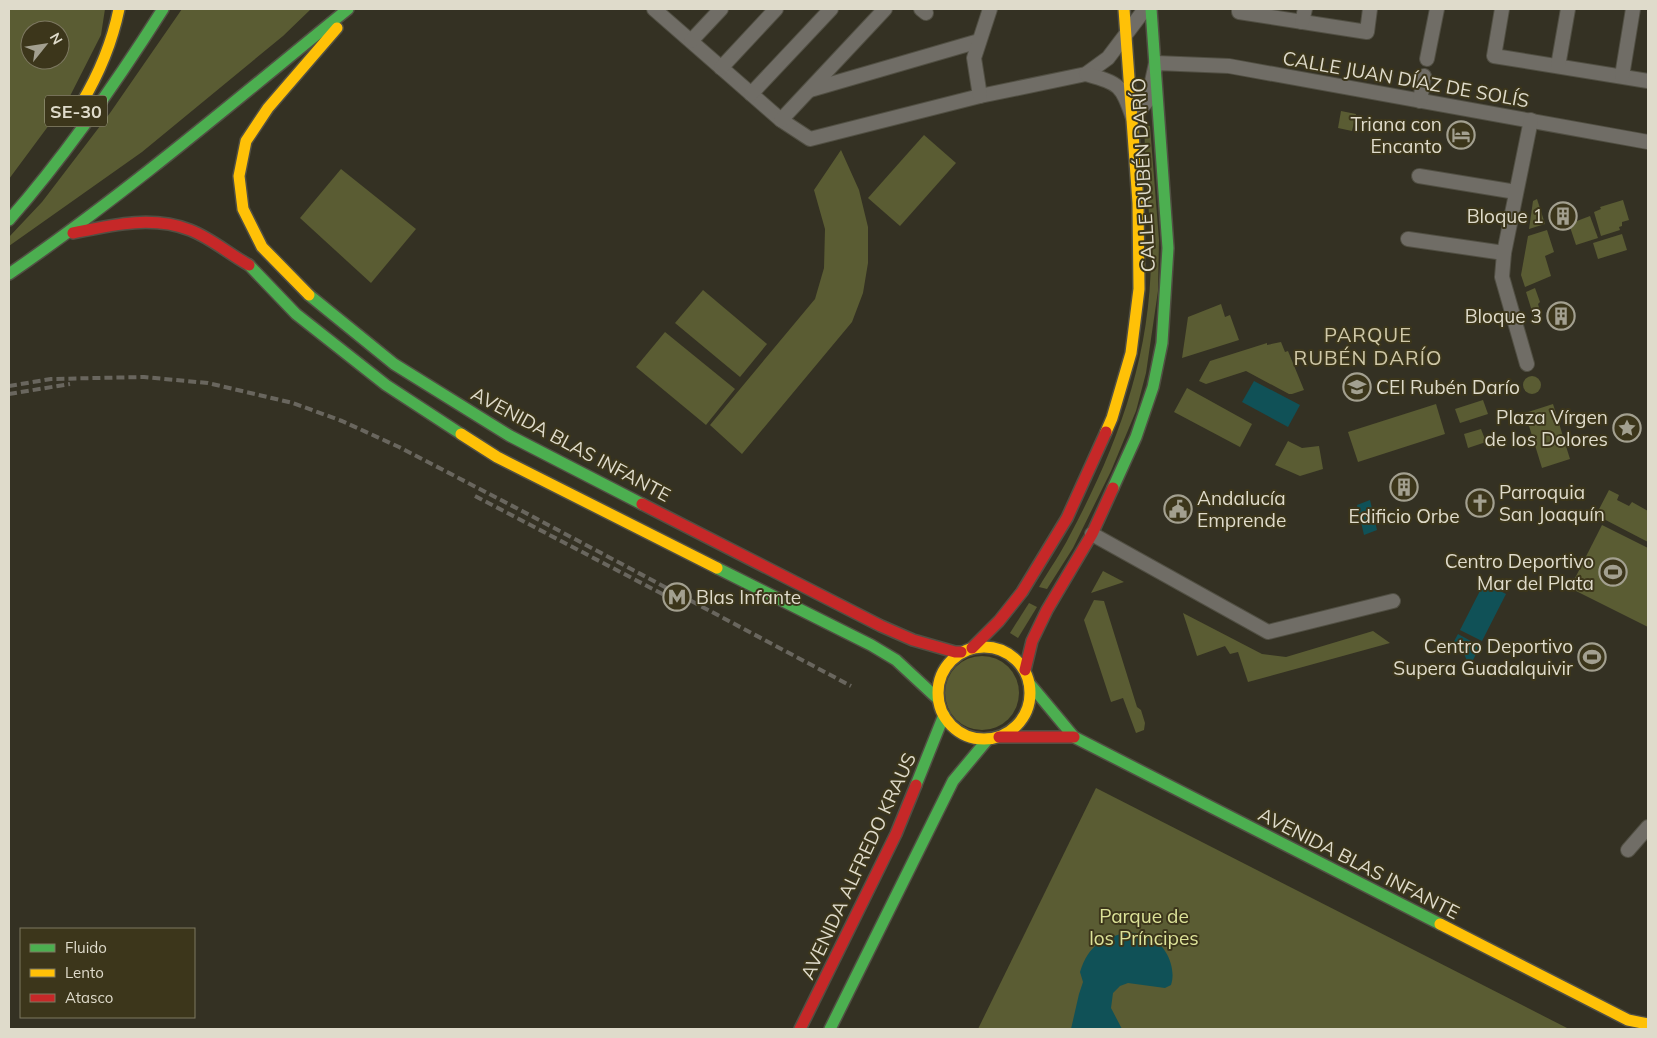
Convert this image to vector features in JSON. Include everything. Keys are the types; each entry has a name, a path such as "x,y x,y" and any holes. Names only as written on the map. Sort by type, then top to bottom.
{"main road":[{"name":"SE-30","path":"76,111 92,87 112,42 120,9"},
{"path":"9,220 50,174 163,9"},
{"path":"9,274 68,234 348,9"},
{"name":"AVENIDA BLAS INFANTE","path":"354,9 268,108 246,142 239,176 243,209 262,247 314,298 394,364 510,436 881,626 913,640 955,652 966,650"},
{"name":"CALLE RUBÉN DARÍO","path":"966,650 999,621 1028,584 1067,518 1112,418 1131,353 1139,289 1138,203 1124,9"},
{"name":"CALLE RUBÉN DARÍO","path":"1025,670 1032,641 1092,534 1136,437 1153,387 1162,343 1168,248 1151,9"},
{"path":"68,234 116,224 156,221 190,230 249,266 296,314 386,385 498,457 872,645 896,660 938,699"},
{"path":"830,1029 953,781 994,738 1011,731 1028,710 1031,696 1030,683 1025,670 1015,658 1002,650 987,646 966,650 950,661 942,672 938,685 938,699 944,715 952,726 962,734 975,738 994,738 1074,737"},
{"path":"1030,683 1074,737"},
{"name":"AVENIDA ALFREDO KRAUS","path":"800,1029 896,834 944,715"},
{"name":"AVENIDA BLAS INFANTE","path":"1074,737 1628,1020 1648,1024"},
{"name":"AVENIDA BLAS INFANTE","path":"1628,1020 1637,1029"}],"street":[{"path":"691,41 721,9"},
{"path":"721,68 776,9"},
{"path":"751,94 831,9"},
{"path":"781,120 886,9"},
{"path":"980,96 974,58 990,9"},
{"path":"661,11 691,41 781,120 810,138 980,96 1086,74 1108,58 1145,9"},
{"path":"1239,11 1304,16 1366,32 1370,9"},
{"path":"1427,59 1437,9"},
{"path":"1502,9 1494,56 1648,81"},
{"path":"1558,66 1568,9"},
{"path":"1622,76 1633,9"},
{"path":"810,90 979,41"},
{"path":"1086,74 1113,81 1124,94 1133,118 1148,100 1156,63"},
{"name":"CALLE JUAN DÍAZ DE SOLÍS","path":"1156,63 1229,66 1648,142"},
{"path":"1420,101 1424,76"},
{"path":"1528,364 1502,277 1504,253 1531,120"},
{"path":"1419,176 1516,192"},
{"path":"1408,239 1504,253"},
{"path":"1092,534 1268,632 1393,601"},
{"path":"1628,850 1648,827"}],"green space":[{"path":"9,9 105,9 101,35 69,98 9,179"},
{"path":"182,9 311,9 283,36 142,152 9,246 9,237 42,202 110,113"},
{"path":"1341,111 1356,114 1352,131 1338,128"},
{"path":"1145,125 1150,126 1159,240 1158,291 1146,373 1136,411 1111,471 1073,548 1047,589 1039,587 1087,502 1116,435 1128,401 1145,332 1151,258"},
{"path":"924,135 956,163 900,226 868,198"},
{"path":"841,150 859,190 868,227 868,263 863,293 852,322 742,454 710,425 815,299 824,268 825,229 814,190"},
{"path":"341,169 416,229 371,283 300,218"},
{"path":"1537,199 1545,224 1529,229 1533,201"},
{"path":"1623,200 1629,220 1622,222 1622,226 1619,227 1620,230 1601,236 1594,212 1601,209 1600,207"},
{"path":"1590,216 1598,238 1576,245 1569,224"},
{"path":"1547,230 1554,252 1545,256 1551,276 1525,287 1521,275 1528,236"},
{"path":"1622,234 1627,250 1598,259 1593,243"},
{"path":"1535,288 1540,302 1538,304 1542,318 1535,321 1526,292"},
{"path":"703,290 767,344 740,377 675,323"},
{"path":"1221,304 1225,317 1230,315 1239,340 1182,358 1188,317"},
{"path":"665,332 735,389 706,425 636,367"},
{"path":"1281,342 1285,352 1288,351 1304,390 1289,394 1246,371 1206,384 1199,381 1210,361 1267,343 1267,345"},
{"path":"1528,376 1536,376 1541,381 1539,392 1528,394 1523,389 1523,381"},
{"path":"1187,388 1252,424 1240,447 1174,412"},
{"path":"1483,400 1488,414 1460,423 1455,409"},
{"path":"1436,404 1445,434 1358,462 1348,432"},
{"path":"1553,404 1570,459 1542,468 1525,413"},
{"path":"1481,429 1486,442 1468,448 1464,434"},
{"path":"1288,441 1302,448 1319,446 1323,469 1300,476 1275,465"},
{"path":"1609,490 1619,495 1617,500 1629,506 1632,502 1648,511 1648,542 1596,515"},
{"name":"Centro Deportivo Mar del Plata","path":"1602,525 1648,548 1648,627 1570,588"},
{"path":"1103,571 1124,582 1091,593"},
{"path":"1094,600 1104,601 1137,707 1141,710 1145,723 1144,730 1136,733 1123,698 1111,702 1084,620"},
{"path":"1029,603 1037,607 1018,638 1010,633"},
{"path":"1183,613 1262,654 1286,657 1373,631 1390,643 1248,682 1238,652 1230,654 1225,646 1197,656"},
{"path":"982,656 996,659 1008,667 1016,679 1019,693 1016,707 1008,719 996,727 982,730 968,727 956,719 948,707 945,693 948,679 956,667 968,659"},
{"name":"Parque de los Príncipes","path":"1096,788 1569,1029 978,1029"}],"water":[{"path":"1254,381 1300,405 1288,427 1242,402"},
{"path":"1370,500 1377,530 1364,535 1357,505"},
{"path":"1484,583 1506,594 1482,641 1460,630"},
{"path":"1458,634 1480,646 1471,664 1467,661 1463,651 1452,645"},
{"path":"1128,932 1148,936 1160,944 1171,963 1171,985 1165,988 1128,983 1120,986 1113,993 1111,1008 1122,1029 1071,1029 1083,982 1080,972 1088,955 1092,949 1104,940"}],"railway":[{"path":"9,386 51,379 144,377 208,383 293,403 342,421 399,447 851,686"},
{"path":"9,394 70,384"},
{"path":"475,496 672,599"}],"traffic: fast":[{"path":"9,220 51,170 90,118 163,9"},
{"path":"9,274 139,178 348,9"},
{"path":"1113,488 1136,437 1153,387 1162,343 1168,248 1151,9"},
{"path":"249,265 296,314 386,385 461,434"},
{"path":"309,295 394,364 510,436 642,504"},
{"path":"717,568 871,645 896,660 938,699"},
{"path":"1029,683 1074,737 1440,924"},
{"path":"916,785 944,715"},
{"path":"830,1029 953,781 988,739"}],"traffic: slow":[{"path":"81,104 104,58 113,34 119,9"},
{"path":"1106,432 1131,353 1139,289 1138,203 1124,9"},
{"path":"309,295 262,247 243,209 239,176 246,141 268,108 337,28"},
{"path":"461,434 497,457 717,568"},
{"path":"984,647 1002,650 1017,660 1027,675 1030,693 1027,711 1017,726 1002,736 984,739 966,736 951,726 941,711 938,693 941,675 951,660 966,650 984,647"},
{"path":"1440,924 1628,1020 1648,1024"}],"traffic: jam":[{"path":"73,233 132,223 146,222 176,225 205,237 249,265"},
{"path":"972,648 999,621 1022,592 1067,518 1106,432"},
{"path":"1025,670 1032,641 1047,610 1092,534 1113,488"},
{"path":"642,504 881,626 913,640 961,652"},
{"path":"999,737 1074,737"},
{"path":"800,1029 896,834 916,785"}],"place":[{"name":"Triana con Encanto","path":"1461,135"},
{"name":"Bloque 1","path":"1563,216"},
{"name":"Bloque 3","path":"1561,316"},
{"name":"CEI Rubén Darío","path":"1357,387"},
{"name":"Plaza Vírgen de los Dolores","path":"1627,428"},
{"name":"Edificio Orbe","path":"1404,487"},
{"name":"Parroquia San Joaquín","path":"1480,503"},
{"name":"Andalucía Emprende","path":"1178,509"},
{"name":"Centro Deportivo Mar del Plata","path":"1613,572"},
{"name":"Blas Infante","path":"677,597"},
{"name":"Centro Deportivo Supera Guadalquivir","path":"1592,657"}],"district":[{"name":"PARQUE RUBÉN DARÍO","path":"1368,346"}]}
